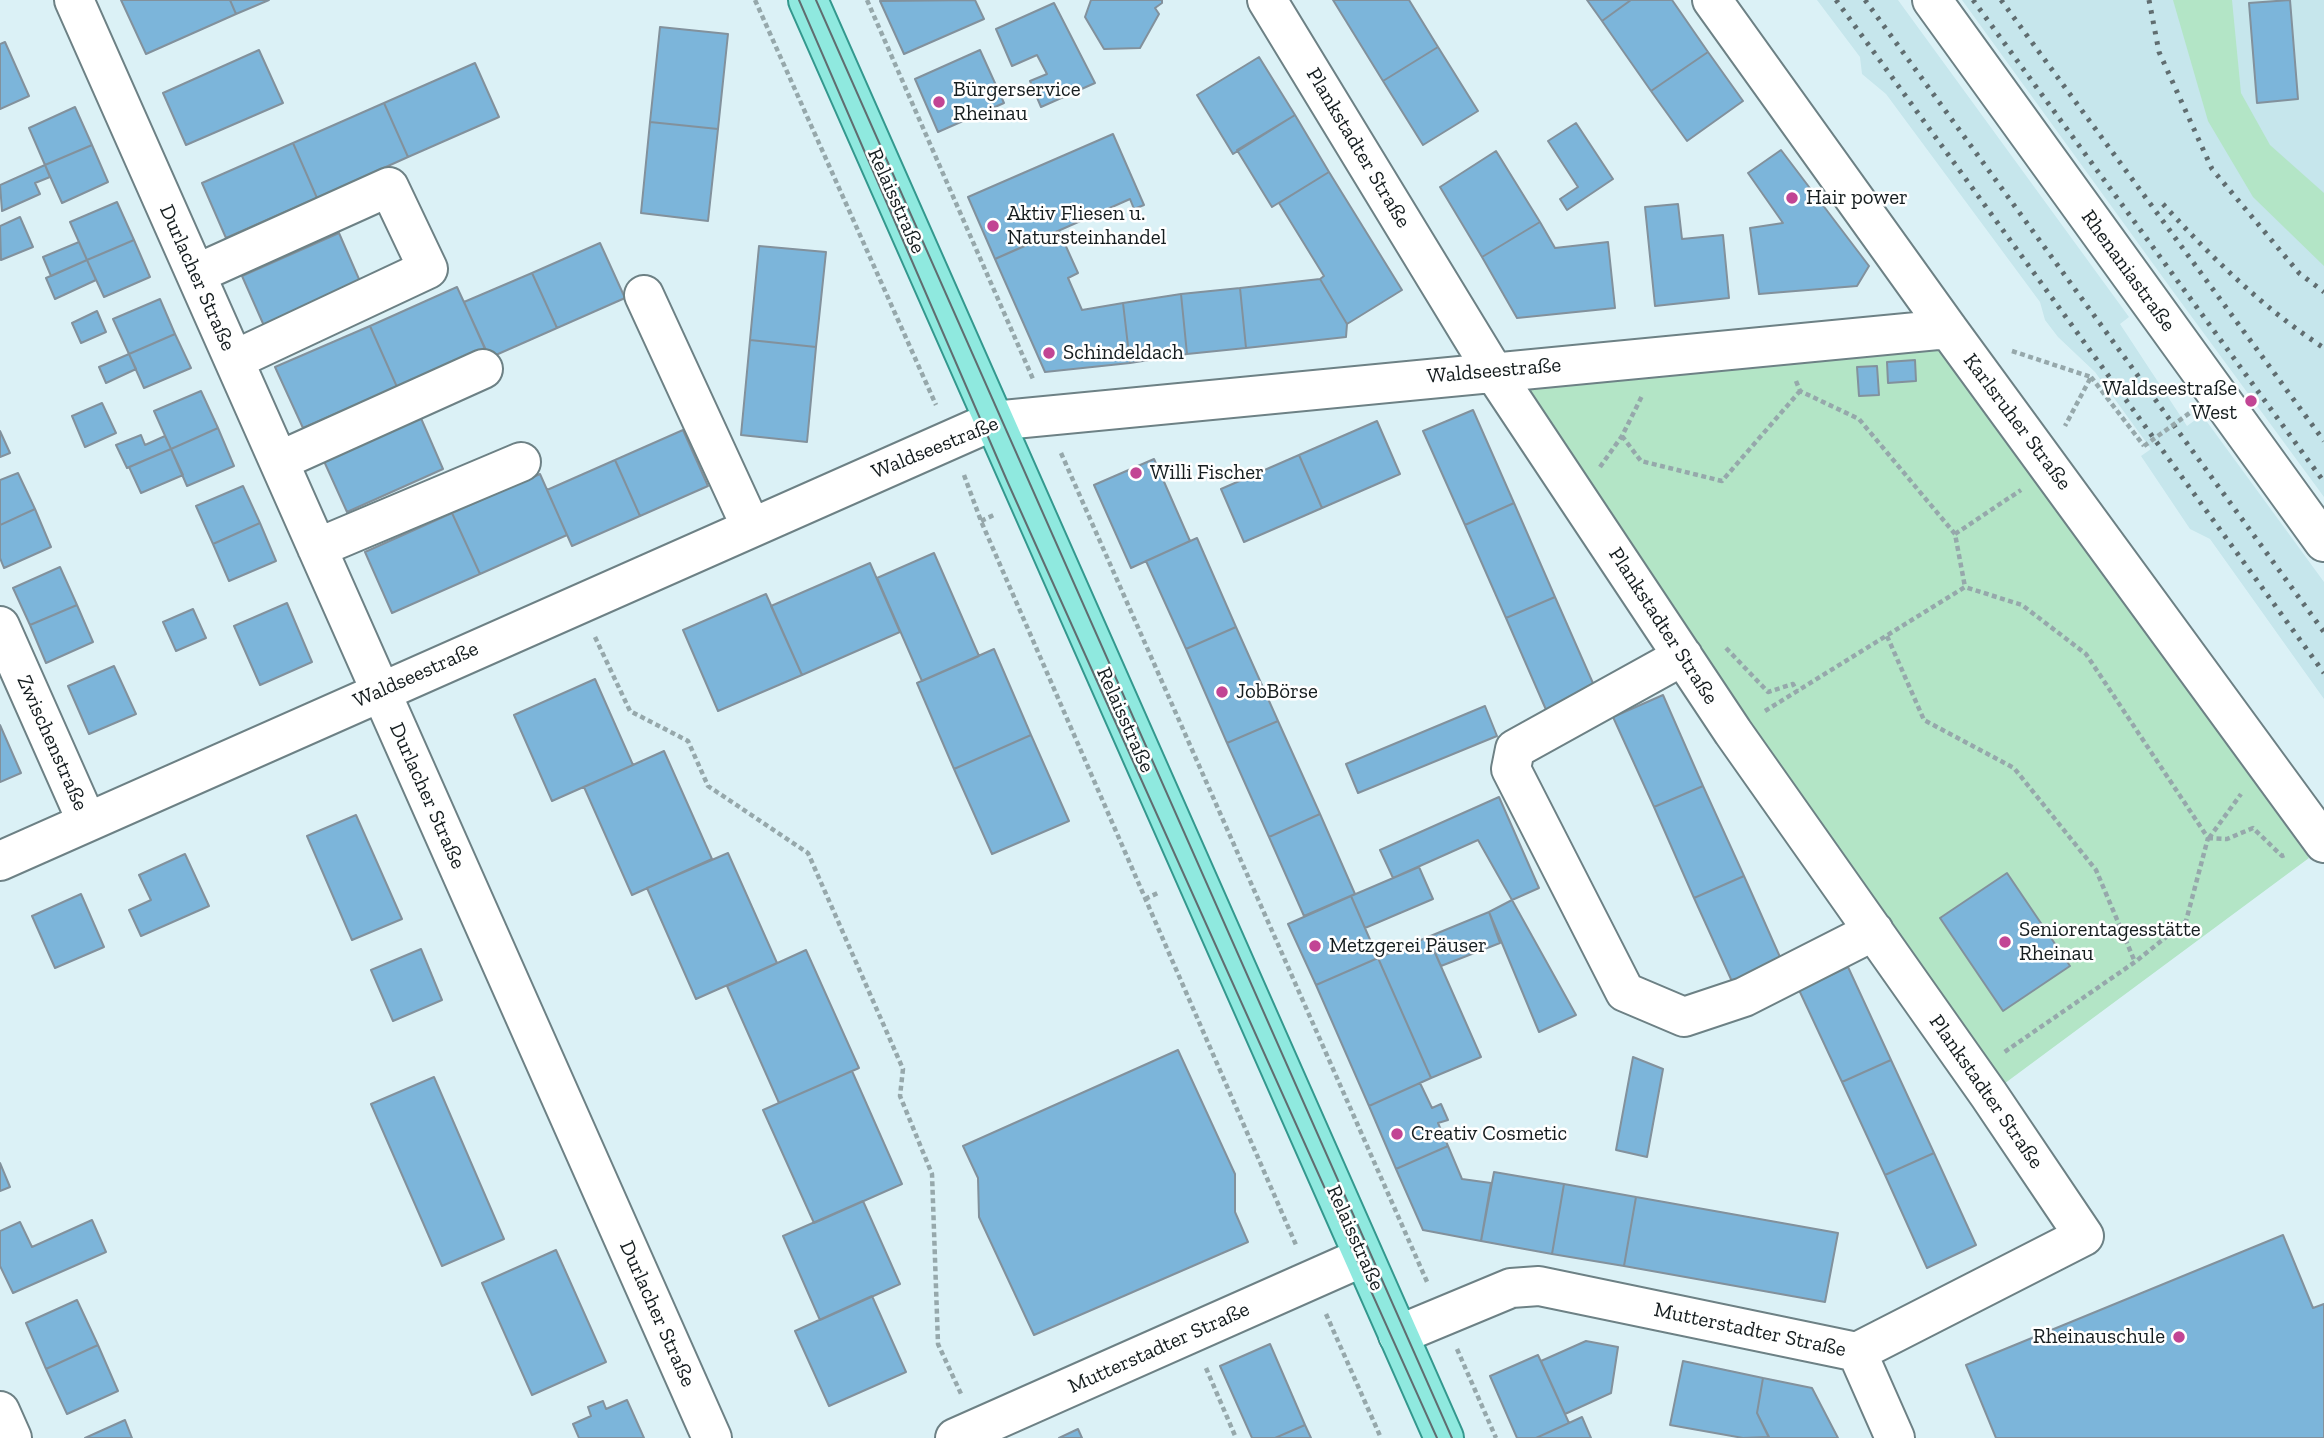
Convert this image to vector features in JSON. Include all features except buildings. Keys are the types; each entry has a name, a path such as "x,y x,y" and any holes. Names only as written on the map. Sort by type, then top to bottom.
{"main road":[{"name":"Relaisstraße","path":"807,0 1444,1438"}],"street":[{"name":"Durlacher Straße","path":"74,0 712,1438"},
{"name":"Plankstadter Straße","path":"1268,0 1493,371 1683,656 1974,1073 2084,1236"},
{"name":"Karlsruher Straße","path":"1712,0 1948,329 2321,839"},
{"name":"Rhenaniastraße","path":"1932,0 2324,542"},
{"path":"196,274 389,187 428,269 234,360"},
{"path":"644,295 751,527"},
{"name":"Waldseestraße","path":"0,861 993,421 1948,329"},
{"path":"279,461 483,369"},
{"path":"317,548 521,462"},
{"name":"Zwischenstraße","path":"0,626 87,822"},
{"path":"1683,656 1515,749 1511,769 1625,992 1684,1017 1744,997 1874,931"},
{"name":"Mutterstadter Straße","path":"1398,1335 1511,1288 1539,1286 1857,1352 2084,1236"},
{"name":"Mutterstadter Straße","path":"965,1433 1363,1257"},
{"path":"1857,1352 1895,1438"},
{"path":"0,1411 12,1438"}],"path":[{"path":"755,0 950,438 981,521 1381,1438"},
{"path":"867,0 1023,352 1045,415 1496,1438"},
{"path":"1948,329 2091,377 2144,446 2191,412"},
{"path":"1577,497 1622,436 1663,355"},
{"path":"2047,462 2091,377"},
{"path":"1796,379 1800,391 1859,419 1955,534 1965,587"},
{"path":"1622,436 1641,461 1722,481 1800,391"},
{"path":"1955,534 2013,495"},
{"path":"1791,695 1965,587 2022,605 2086,654 2208,838"},
{"path":"578,603 630,711 688,741 708,786 808,853 903,1069 900,1096 932,1174 939,1344 965,1433"},
{"path":"1887,636 1924,720 2014,768 2096,870 2135,962"},
{"path":"1974,1073 2135,962 2186,921 2208,838 2265,761"},
{"path":"2208,838 2227,839 2253,828 2282,856 2321,839"},
{"path":"1191,1334 1236,1438"}],"shaded area":[{"path":"1817,0 1898,0 2129,317 2120,324 2187,426 2202,415 2324,582 2324,699 2210,539 2190,529 2141,456 2151,449 2095,372 2058,337 2045,320 2040,302 1886,94 1862,74 1860,57"},
{"path":"1962,0 2324,0 2324,497 2172,290"}],"green space":[{"path":"2173,0 2232,0 2241,93 2270,145 2324,193 2324,266 2253,197 2208,121"},
{"path":"1936,345 2309,858 1989,1095 1493,371"}],"tram line":[{"path":"799,0 1008,483 1437,1438"},
{"path":"816,0 1452,1438"}],"railway":[{"path":"1836,0 2324,673"},
{"path":"1865,0 2324,632"},
{"path":"1973,0 2324,482"},
{"path":"2001,0 2324,441"},
{"path":"2149,0 2159,52 2212,169 2299,273 2324,292"},
{"path":"2163,204 2239,281 2280,316 2324,348"}],"place":[{"name":"Bürgerservice Rheinau","path":"939,102"},
{"name":"Hair power","path":"1792,198"},
{"name":"Aktiv Fliesen u. Natursteinhandel","path":"993,226"},
{"name":"Schindeldach","path":"1049,353"},
{"name":"Waldseestraße West","path":"2251,401"},
{"name":"Willi Fischer","path":"1136,473"},
{"name":"JobBörse","path":"1222,692"},
{"name":"Seniorentagesstätte Rheinau","path":"2005,942"},
{"name":"Metzgerei Päuser","path":"1315,946"},
{"name":"Creativ Cosmetic","path":"1397,1134"},
{"name":"Rheinauschule","path":"2179,1337"}]}
